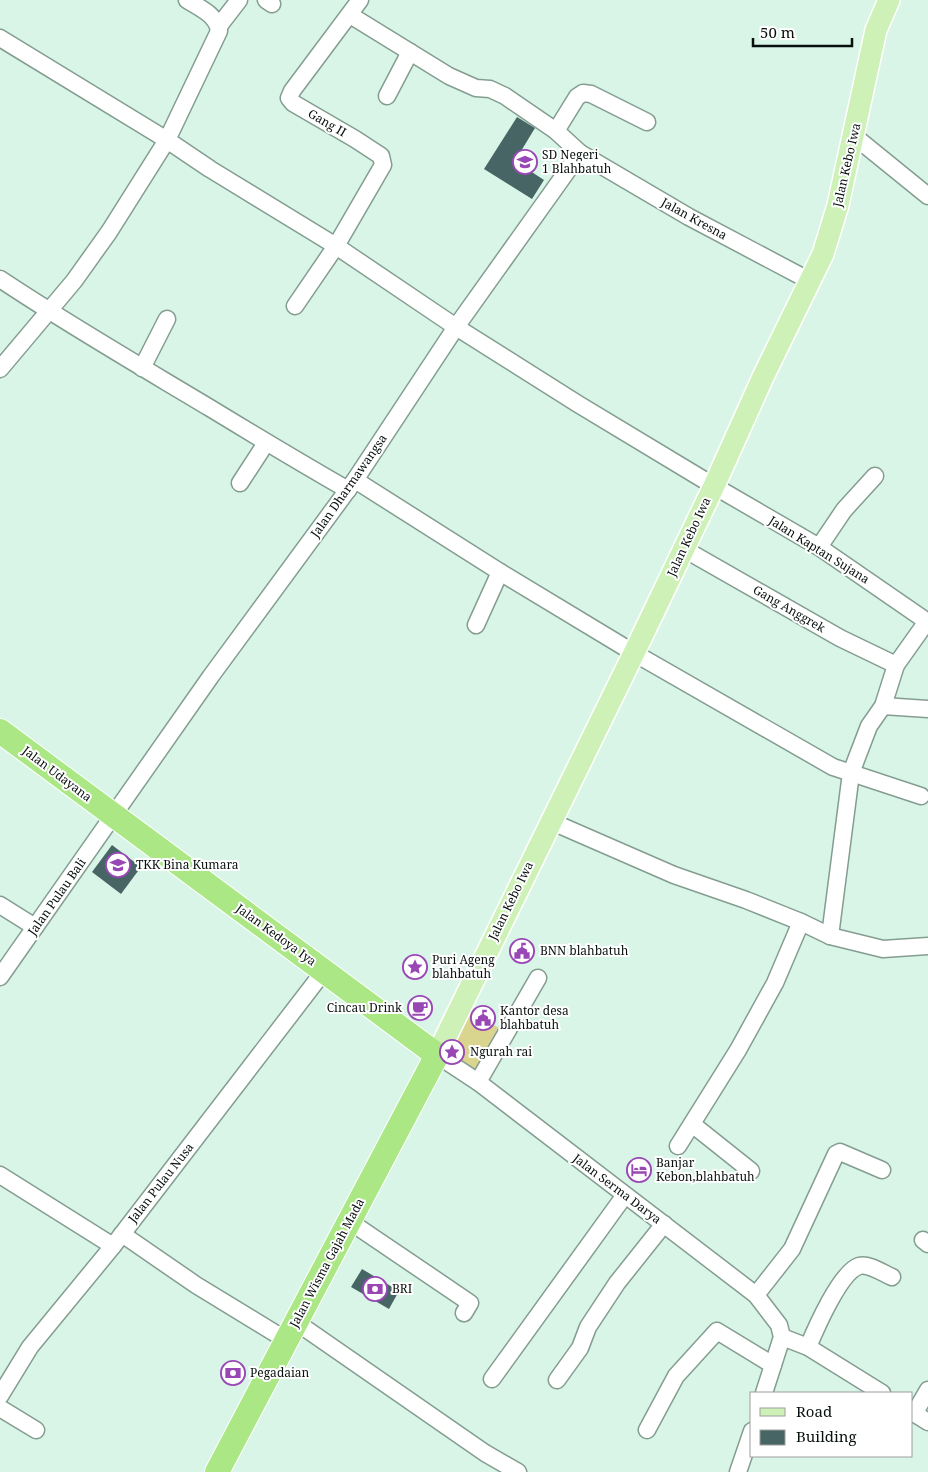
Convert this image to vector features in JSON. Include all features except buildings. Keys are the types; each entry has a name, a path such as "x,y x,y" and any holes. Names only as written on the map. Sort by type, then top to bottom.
{"highway":[{"name":"Jalan Udayana","path":"0,731 114,816"},
{"name":"Jalan Kedoya Iya","path":"114,816 437,1054"},
{"name":"Jalan Wisma Gajah Mada","path":"218,1472 437,1054"}],"main road":[{"name":"Jalan Kebo Iwa","path":"437,1054 634,653 714,486 763,377 823,254 836,214 876,30 889,0"}],"street":[{"path":"0,369 74,281 104,239 167,140 219,31 214,18 187,0"},
{"path":"218,26 239,0"},
{"name":"Gang II","path":"336,246 383,165 383,160 381,156 368,147 293,103 289,98 292,91 360,0"},
{"name":"Jalan Kresna","path":"350,15 449,76 476,88 490,89 505,96 556,131 580,153 689,217 810,282"},
{"name":"Jalan Kaptan Sujana","path":"0,38 336,246 456,327 714,486 819,547 922,618 924,622 923,627 896,665"},
{"path":"387,96 410,52"},
{"path":"556,131 577,97 583,94 591,94 647,122"},
{"path":"854,136 928,196"},
{"name":"Jalan Dharmawangsa","path":"114,816 212,676 351,485 456,327 580,153"},
{"path":"295,306 336,246"},
{"path":"0,279 49,312 266,443 351,485 634,653 846,772 921,796"},
{"path":"142,368 167,319"},
{"path":"240,483 266,443"},
{"path":"819,547 844,510 875,476"},
{"name":"Gang Anggrek","path":"684,548 840,638 896,665"},
{"path":"476,625 500,572"},
{"path":"830,936 846,772 870,726 883,706 896,665"},
{"path":"883,706 928,709"},
{"name":"Jalan Pulau Bali","path":"0,977 114,816"},
{"path":"550,821 674,875 737,896 830,936 883,949 928,946"},
{"path":"0,905 35,927"},
{"path":"678,1146 738,1050 775,983 801,922"},
{"name":"Jalan Pulau Nusa","path":"0,1396 30,1347 117,1240 324,971"},
{"path":"478,1082 538,978"},
{"name":"Jalan Serma Darya","path":"437,1054 478,1082 756,1295 780,1325 782,1337"},
{"path":"692,1124 751,1171"},
{"path":"756,1295 792,1248 836,1154 840,1152 882,1170"},
{"path":"0,1175 196,1285 291,1331 491,1466 518,1472"},
{"path":"492,1380 625,1195"},
{"path":"349,1220 470,1303 464,1313"},
{"path":"558,1380 580,1348 588,1327 617,1283 664,1224"},
{"path":"808,1347 831,1299 848,1275 860,1266 867,1266 892,1277"},
{"path":"647,1430 676,1376 717,1331 773,1365"},
{"path":"764,1392 782,1337 808,1347 880,1392"},
{"path":"918,1416 928,1390"},
{"path":"0,1408 36,1430"},
{"path":"738,1472 750,1437"}],"shaded area":[{"path":"464,1009 505,1031 480,1074 474,1069 472,1073 466,1069 469,1065 462,1061 460,1055 452,1050 451,1035"}],"place":[{"name":"SD Negeri 1 Blahbatuh","path":"525,162"},
{"name":"TKK Bina Kumara","path":"118,865"},
{"name":"BNN blahbatuh","path":"522,951"},
{"name":"Puri Ageng blahbatuh","path":"415,967"},
{"name":"Cincau Drink","path":"420,1008"},
{"name":"Kantor desa blahbatuh","path":"483,1018"},
{"name":"Ngurah rai","path":"452,1052"},
{"name":"Banjar Kebon,blahbatuh","path":"639,1170"},
{"name":"BRI","path":"375,1289"},
{"name":"Pegadaian","path":"233,1373"}]}
